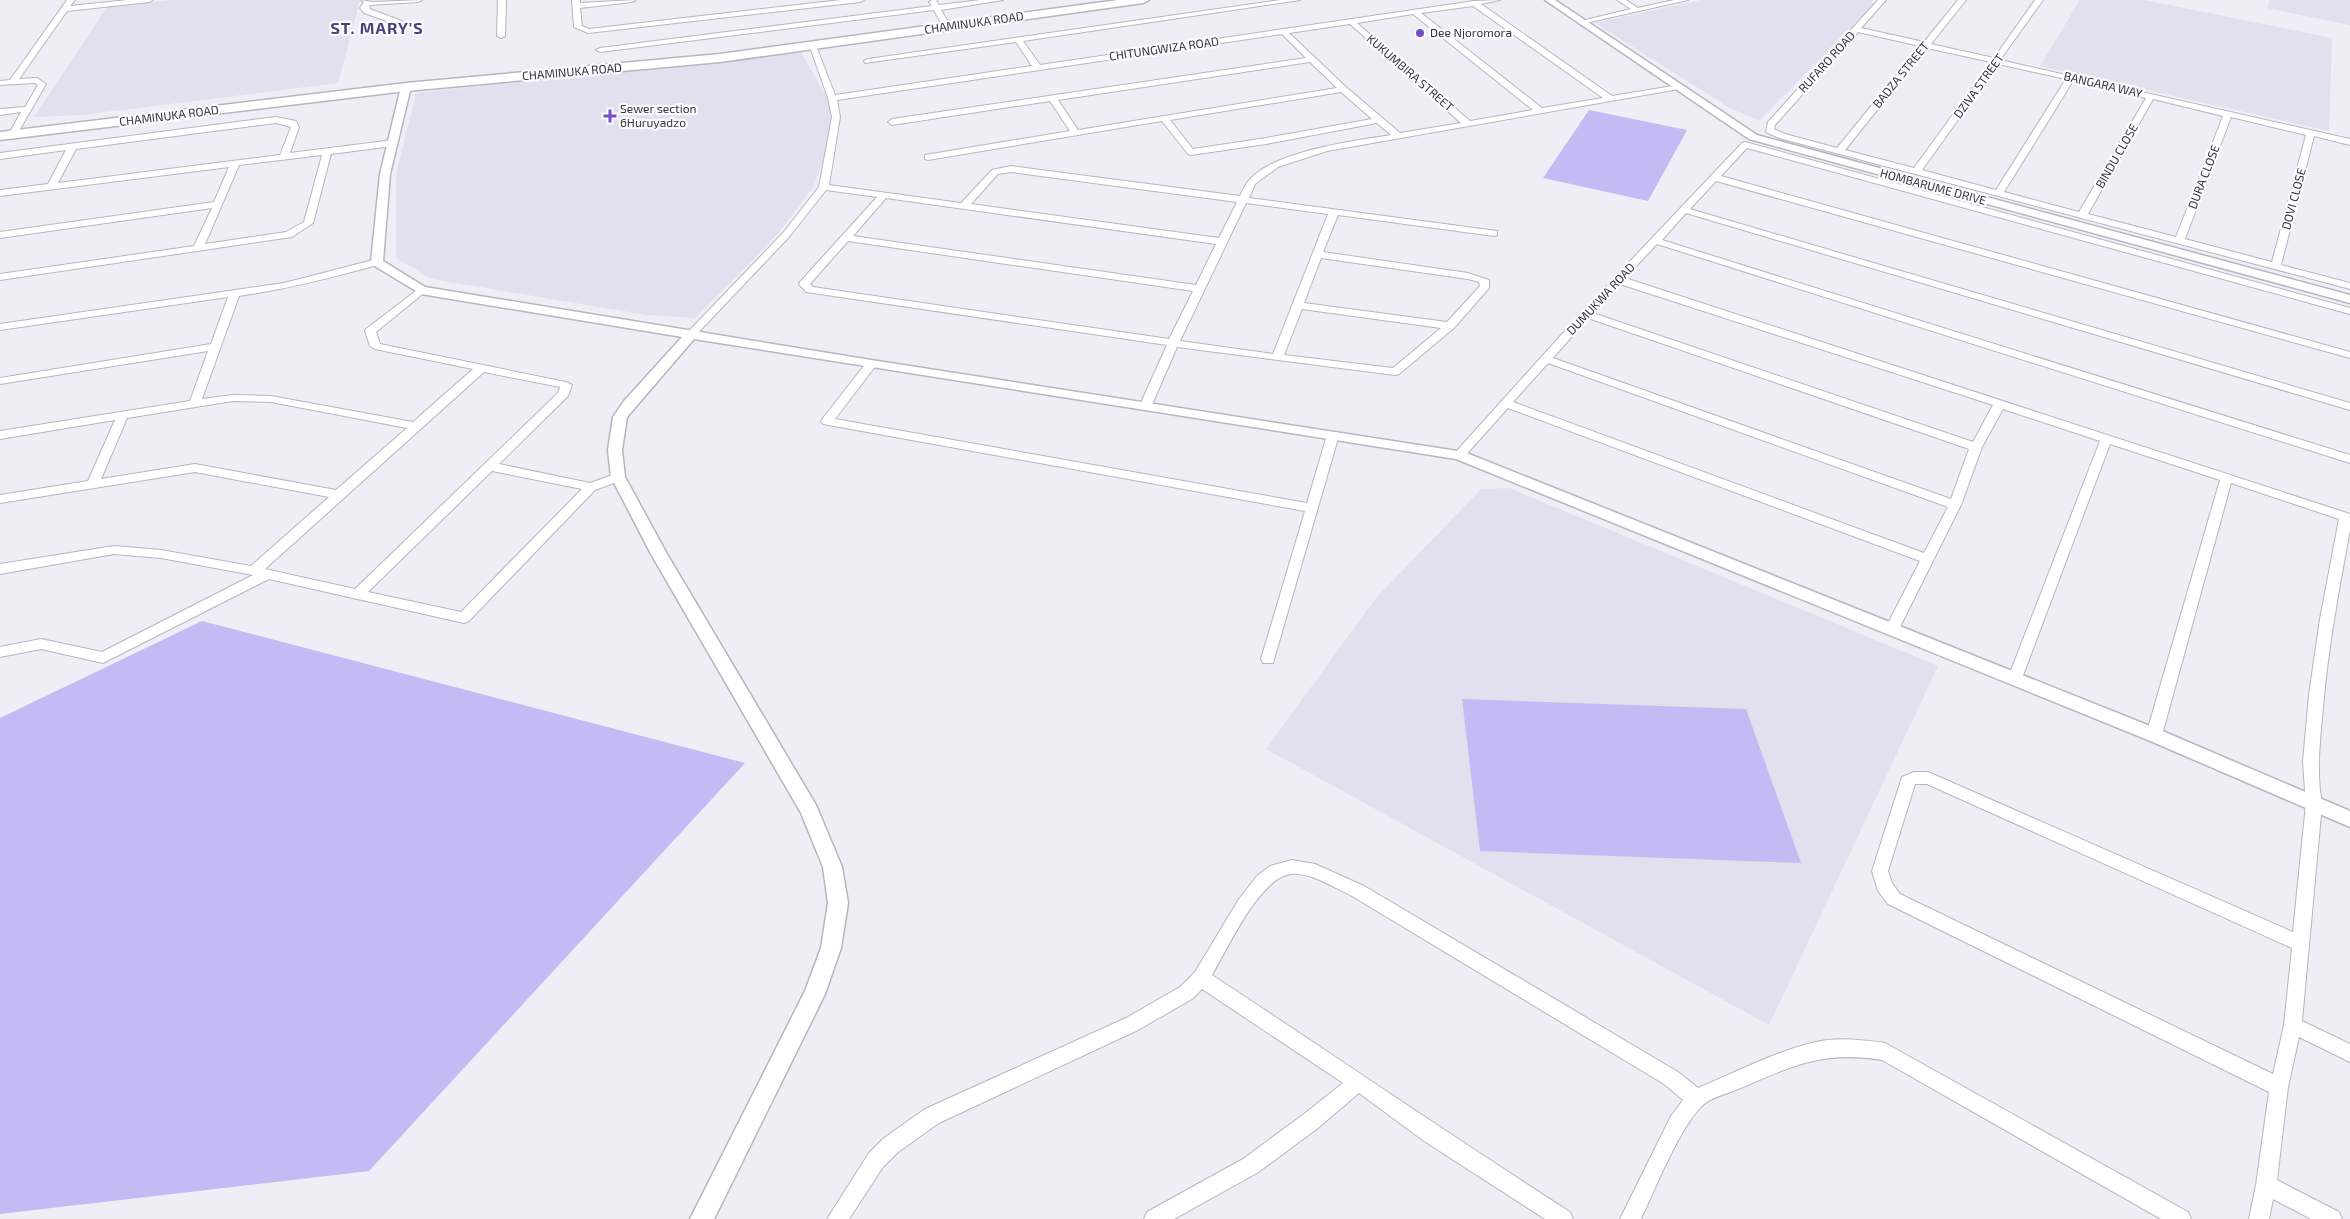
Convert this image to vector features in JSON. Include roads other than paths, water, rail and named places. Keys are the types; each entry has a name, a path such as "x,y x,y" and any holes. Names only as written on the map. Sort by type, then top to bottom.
{"main road":[{"name":"CHAMINUKA ROAD","path":"6,135 406,87 672,62 812,46 1143,0"}],"street":[{"path":"14,81 71,0"},
{"path":"65,9 150,0"},
{"path":"404,26 367,11 364,8 366,2 379,4 418,0"},
{"path":"501,36 502,0"},
{"path":"632,0 576,3 578,27 588,31 860,0"},
{"path":"932,0 948,27"},
{"path":"600,50 999,0"},
{"path":"868,61 1296,0"},
{"name":"CHITUNGWIZA ROAD","path":"832,98 1496,0"},
{"name":"HOMBARUME DRIVE","path":"1549,0 1753,137 2350,299"},
{"path":"1621,0 1637,10"},
{"path":"1581,22 1684,0"},
{"name":"RUFARO ROAD","path":"1839,151 1782,136 1769,130 1771,124 1882,0"},
{"name":"BADZA STREET","path":"1839,151 1962,0"},
{"name":"DZIVA STREET","path":"1917,171 2039,0"},
{"path":"1474,3 1610,99"},
{"path":"1415,12 1541,112"},
{"name":"KUKUMBIRA STREET","path":"1352,22 1468,124"},
{"name":"BANGARA WAY","path":"1856,29 2350,142"},
{"path":"1283,31 1343,89 1398,136"},
{"path":"1018,40 1038,68"},
{"path":"702,1219 817,989 836,927 838,903 836,882 824,844 809,810 659,554 618,477 615,450 620,417 629,404 691,334 786,236 824,187 836,117 832,98 812,46"},
{"path":"892,122 1054,99 1312,58"},
{"path":"1998,193 2071,78"},
{"path":"0,83 37,80 42,84 6,135"},
{"path":"377,262 382,200 406,87"},
{"path":"1145,407 1173,343 1251,184 1275,166 1325,149 1679,87"},
{"path":"928,157 1343,89"},
{"name":"BINDU CLOSE","path":"2082,215 2151,96"},
{"path":"1054,99 1076,133"},
{"path":"0,112 26,109"},
{"name":"DURA CLOSE","path":"2180,240 2228,114"},
{"path":"1164,118 1191,152 1266,141 1379,120"},
{"path":"0,156 276,120 293,123 295,127 284,157"},
{"name":"DOVI CLOSE","path":"2276,266 2311,132"},
{"path":"0,193 393,143"},
{"name":"DUMUKWA ROAD","path":"1459,455 1507,404 1586,314 1745,145 2350,311"},
{"path":"51,186 72,147"},
{"path":"1839,151 2350,286"},
{"path":"0,277 289,235 308,223 327,152"},
{"path":"198,248 235,163"},
{"path":"963,207 995,172 1011,169 1494,232"},
{"path":"1716,178 2350,355"},
{"path":"824,187 1224,242"},
{"path":"883,196 804,284 810,290 1278,358 1395,372 1450,326 1485,286 1484,280 1468,276 1316,254"},
{"path":"0,235 218,204"},
{"path":"1685,210 2046,315 2350,407"},
{"path":"1278,358 1316,254 1334,212"},
{"path":"847,238 1199,289"},
{"path":"1656,241 2350,459"},
{"path":"0,327 235,293 327,276 377,262 421,290 871,364 1459,455 2015,678 2350,819"},
{"path":"1620,280 2348,518 2326,619 2317,694 2310,784 2314,804 2293,1025 2279,1088 2266,1185 2259,1219"},
{"path":"357,594 564,394 566,385 375,346 370,331 421,290"},
{"path":"194,404 235,293"},
{"path":"1297,305 1450,326"},
{"path":"1586,314 1976,447"},
{"path":"0,381 215,347"},
{"path":"1546,359 1955,505"},
{"path":"871,364 827,421 1312,508"},
{"path":"0,652 41,644 103,658 260,573 339,495 482,367"},
{"path":"0,435 233,398 271,399 416,426"},
{"path":"1892,629 1955,505 1976,447 2000,403"},
{"path":"1507,404 1927,559"},
{"path":"93,483 123,415"},
{"path":"1268,659 1333,435"},
{"path":"2015,678 2106,440"},
{"path":"488,466 591,487"},
{"path":"0,500 93,483 195,468 339,495"},
{"path":"0,568 114,550 161,554 260,573 464,618 591,487 618,477"},
{"path":"2154,735 2226,479"},
{"path":"2279,1088 1894,899 1884,886 1880,871 1907,781 1914,778 1928,778 2302,944"},
{"path":"837,1219 876,1160 891,1145 932,1116 1132,1024 1186,993 1200,978 1235,920 1263,881 1276,871 1292,867 1309,868 1358,891 1671,1078 1696,1098"},
{"path":"1200,978 1358,1082 1431,1134 1563,1219"},
{"path":"2293,1025 2350,1053"},
{"path":"1630,1219 1678,1123 1696,1098 1793,1057 1818,1050 1861,1048 1885,1052 2181,1219"},
{"path":"1154,1219 1250,1166 1311,1121 1358,1082"},
{"path":"2266,1185 2332,1219"}],"place":[{"name":"Dee Njoromora","path":"1420,33"},
{"name":"Sewer section 6Huruyadzo","path":"610,116"}],"district":[{"name":"ST. MARY'S","path":"377,28"}]}
